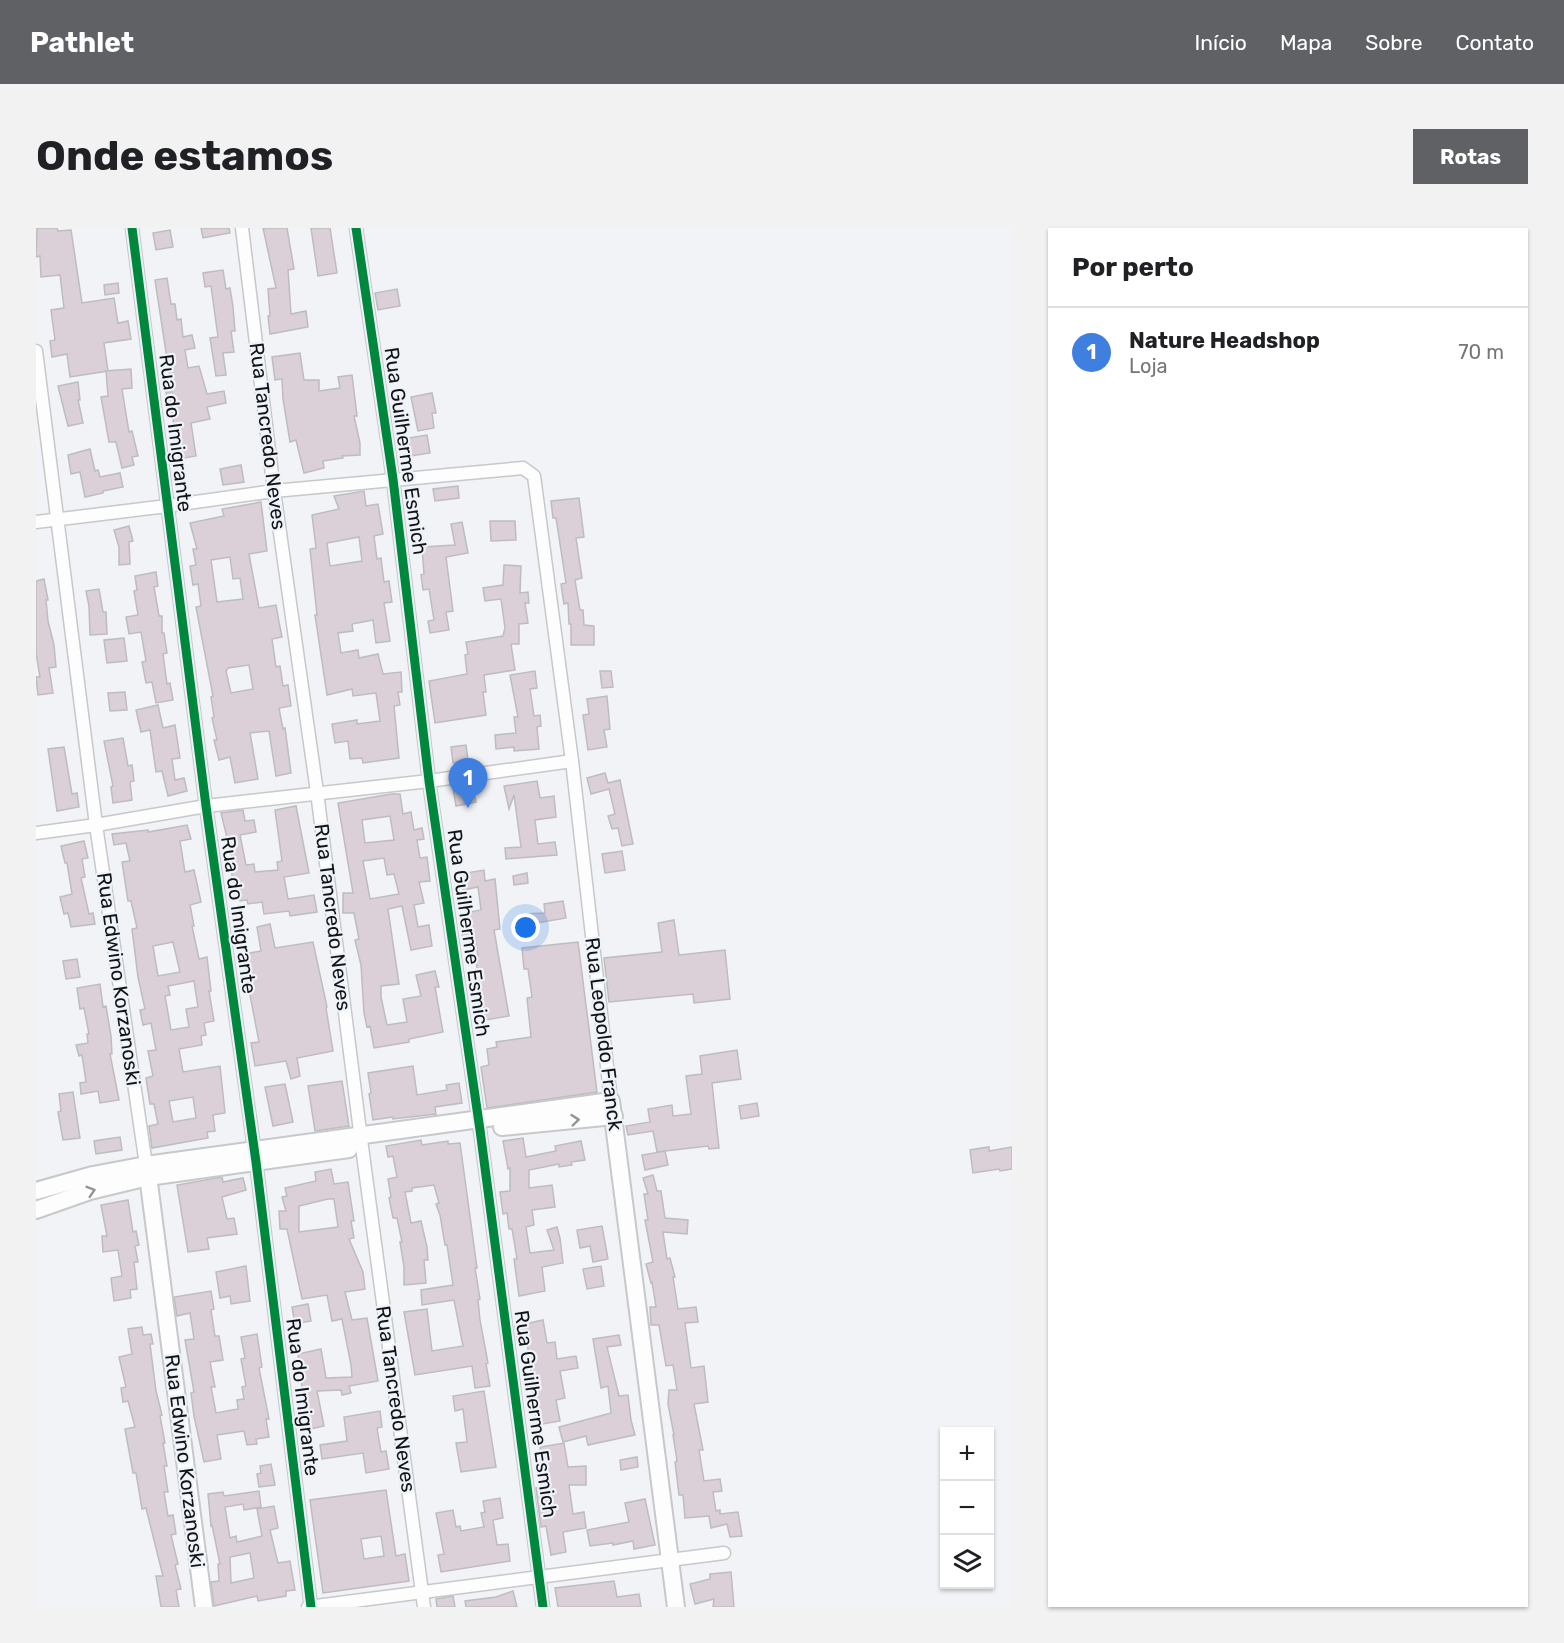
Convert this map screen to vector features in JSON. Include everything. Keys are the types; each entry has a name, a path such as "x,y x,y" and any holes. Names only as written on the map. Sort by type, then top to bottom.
{"main road":[{"path":"147,1171 40,1209 37,1190 93,1175 147,1171 613,1108"},
{"name":"Rua Leopoldo Franck","path":"613,1108 676,1607"},
{"name":"Rua Edwino Korzanoski","path":"147,1171 204,1607"}],"street":[{"name":"Rua do Imigrante","path":"132,228 206,806 255,1156 310,1607"},
{"name":"Rua Tancredo Neves","path":"242,228 274,491 317,792 424,1607"},
{"name":"Rua Guilherme Esmich","path":"356,228 393,479 429,781 479,1125 543,1607"},
{"name":"Rua Edwino Korzanoski","path":"36,351 96,825 147,1171"},
{"name":"Rua Leopoldo Franck","path":"393,479 523,468 534,476 572,761 613,1108"},
{"path":"36,522 167,507 274,491 393,479"},
{"path":"36,833 206,806 429,781 572,761"},
{"path":"310,1607 724,1553"}],"building":[{"path":"37,228 71,230 82,303 114,298 118,323 128,321 131,339 104,343 108,371 70,377 67,354 52,357 50,341 55,340 51,310 64,308 60,275 41,277 40,256 36,257"},
{"path":"201,228 229,228 230,233 203,238"},
{"path":"263,228 287,228 294,269 288,270 291,314 306,311 308,327 270,334 268,289 276,288"},
{"path":"311,228 330,228 337,273 318,276"},
{"path":"170,230 173,247 156,250 153,233"},
{"path":"223,270 226,289 230,288 233,307 235,331 231,331 234,352 223,353 226,375 216,376 210,338 218,337 211,286 205,287 203,273"},
{"path":"167,278 171,304 175,304 177,320 181,319 183,337 192,335 195,348 185,350 188,368 199,366 207,394 224,391 226,403 207,407 210,419 191,423 196,456 179,459 171,407 168,407 166,392 172,392 155,280"},
{"path":"118,283 119,293 105,295 104,285"},
{"path":"397,289 400,306 378,310 375,293"},
{"path":"300,353 304,380 319,380 319,391 340,388 338,377 352,375 357,416 354,416 360,443 360,455 342,456 343,458 323,461 324,468 304,473 296,440 290,442 282,379 275,380 272,357"},
{"path":"131,369 132,388 122,389 129,432 132,431 138,456 132,457 134,465 122,468 116,442 109,442 101,397 108,396 106,371"},
{"path":"78,382 80,400 78,400 83,423 68,426 58,386"},
{"path":"432,393 436,413 432,413 434,428 418,431 411,397"},
{"path":"427,435 430,453 411,456 408,438"},
{"path":"90,449 95,471 98,470 100,477 120,473 123,487 85,497 80,472 71,474 68,455"},
{"path":"241,465 244,482 223,485 220,469"},
{"path":"458,486 459,498 435,501 433,489"},
{"path":"364,491 366,506 378,504 383,534 374,536 377,559 381,558 384,582 389,581 392,602 384,603 390,641 376,643 373,620 352,624 353,631 338,633 341,653 358,650 359,658 378,654 383,674 401,672 402,692 398,692 400,705 394,706 399,758 363,763 362,758 350,759 348,741 335,743 332,724 357,720 357,724 380,721 376,693 353,696 352,689 327,695 315,615 317,615 310,549 316,548 312,515 339,509 334,496","holes":["359,537 362,561 330,566 327,543"]},
{"path":"579,498 584,537 576,538 582,578 575,580 580,610 583,610 584,625 594,626 594,645 571,645 568,603 564,604 561,584 566,583 556,518 553,518 551,501"},
{"path":"261,502 267,551 249,554 259,608 276,605 282,637 272,639 276,667 280,666 283,686 288,685 291,706 279,708 283,729 285,728 291,773 276,776 269,731 250,733 258,779 235,783 230,757 219,760 214,740 217,740 212,718 214,717 211,697 213,696 196,607 201,606 198,584 193,585 190,566 196,565 193,549 197,549 190,523 224,516 222,509","holes":["230,557 233,579 240,578 243,599 217,602 211,560","249,665 253,689 231,693 226,671 228,668"]},
{"path":"490,521 515,521 516,540 491,541"},
{"path":"462,522 468,553 446,557 453,611 446,612 449,630 430,633 428,621 434,620 429,589 423,590 422,547 455,545 451,524"},
{"path":"129,526 133,541 129,542 130,564 119,565 119,547 114,530"},
{"path":"504,565 521,566 520,593 528,592 529,603 525,603 528,623 519,624 519,644 511,644 515,670 484,675 486,692 483,692 486,715 435,723 429,681 467,674 466,642 503,636 505,628 501,599 485,601 483,588 503,585"},
{"path":"156,572 158,586 154,587 159,616 162,616 162,633 164,633 167,653 163,654 167,684 170,683 173,700 156,703 152,682 146,683 142,662 146,661 141,632 129,634 126,617 138,615 134,591 137,590 135,576"},
{"path":"44,579 56,667 49,668 53,693 38,695 36,677 40,677 36,653 36,581"},
{"path":"99,589 103,612 106,612 107,634 90,635 86,591"},
{"path":"124,638 127,661 107,663 104,640"},
{"path":"535,671 537,688 530,689 534,716 540,715 541,726 537,727 539,749 514,751 514,747 496,749 495,735 516,733 514,717 518,717 510,675"},
{"path":"600,671 611,671 613,687 602,688"},
{"path":"125,692 127,710 110,711 108,693"},
{"path":"607,696 610,729 604,730 607,747 588,750 583,715 589,714 587,699"},
{"path":"158,705 163,728 175,725 180,758 172,759 175,780 184,778 187,791 168,796 162,771 156,772 150,730 141,732 136,710"},
{"path":"123,738 128,766 132,765 134,781 130,782 132,800 113,803 111,787 113,786 104,741"},
{"path":"466,745 468,761 453,763 451,747"},
{"path":"64,747 72,794 77,793 79,807 57,811 48,749"},
{"path":"605,773 608,783 620,780 633,844 622,846 618,828 612,829 608,816 615,814 609,789 591,794 587,778"},
{"path":"537,781 540,798 554,796 556,817 535,820 538,844 555,842 557,855 506,859 505,848 521,847 514,795 509,809 504,786"},
{"path":"472,785 476,802 456,806 453,788"},
{"path":"400,794 403,814 411,812 414,830 422,828 424,839 417,840 420,858 427,857 430,881 419,882 424,903 414,905 418,927 429,925 432,946 411,950 402,906 388,909 399,984 381,986 381,997 387,1025 407,1022 403,999 421,996 416,975 435,971 439,987 435,987 443,1032 409,1039 409,1042 374,1048 370,1026 367,1027 364,1013 361,965 355,940 359,939 354,913 343,913 343,893 353,893 338,803","holes":["390,816 394,840 365,843 362,820","384,858 387,875 394,874 399,894 370,899 363,861"]},
{"path":"296,806 309,873 284,877 288,899 314,895 317,912 290,916 289,911 264,914 262,902 248,904 247,900 240,901 237,881 233,882 231,868 234,867 221,813 243,810 245,821 254,820 256,832 240,835 246,865 254,864 255,872 278,870 277,862 282,861 275,810"},
{"path":"187,825 191,839 180,841 185,872 194,870 201,902 190,905 194,926 192,926 199,959 207,957 214,1021 204,1023 206,1035 201,1036 202,1045 179,1049 183,1072 220,1066 225,1113 213,1115 215,1131 207,1132 208,1138 152,1148 149,1126 158,1124 154,1104 150,1104 146,1078 153,1076 148,1051 156,1050 151,1023 143,1025 140,1010 145,1009 132,929 137,928 131,901 128,901 122,862 130,861 126,843 114,845 112,834 148,830 148,832","holes":["173,942 180,972 158,976 153,946","194,981 198,1007 186,1009 189,1027 171,1030 165,996 170,995 168,986","193,1097 196,1118 173,1122 169,1101"]},
{"path":"84,841 88,858 82,859 85,877 81,878 89,914 93,913 95,924 71,927 68,913 64,914 60,897 72,894 67,863 65,863 61,846"},
{"path":"622,851 625,870 605,873 602,854"},
{"path":"484,870 485,881 495,879 500,929 494,930 509,1016 486,1020 475,956 478,956 474,933 462,935 459,914 481,910 478,887 463,890 460,874"},
{"path":"527,873 528,883 514,885 513,876"},
{"path":"563,901 566,918 531,924 531,927 522,927 522,914 545,913 544,904"},
{"path":"674,920 679,955 725,950 730,999 694,1003 693,994 609,1002 604,958 662,952 658,923"},
{"path":"270,924 275,948 313,942 327,1007 333,1051 297,1058 300,1076 291,1079 286,1061 255,1066 251,1043 259,1042 244,954 261,951 257,927"},
{"path":"578,942 597,1092 487,1108 481,1067 489,1065 487,1049 497,1047 496,1042 531,1037 527,998 532,997 528,969 524,969 522,948"},
{"path":"77,959 80,977 66,979 63,961"},
{"path":"100,984 103,1007 106,1006 111,1036 112,1054 110,1054 119,1100 100,1103 98,1091 81,1094 80,1083 86,1082 82,1055 79,1056 76,1045 88,1043 87,1034 89,1034 84,1008 80,1009 77,988"},
{"path":"737,1050 741,1079 712,1083 719,1148 709,1149 708,1146 657,1152 653,1131 628,1135 626,1126 650,1122 648,1109 672,1105 673,1116 691,1114 686,1076 702,1074 700,1056"},
{"path":"413,1066 417,1095 447,1090 446,1085 459,1083 462,1103 435,1107 436,1114 373,1120 368,1073"},
{"path":"342,1081 349,1126 315,1131 308,1086"},
{"path":"285,1084 293,1122 273,1126 265,1087"},
{"path":"73,1092 80,1138 63,1140 58,1112 61,1111 59,1094"},
{"path":"757,1103 759,1116 741,1119 739,1106"},
{"path":"120,1137 122,1150 96,1154 94,1141"},
{"path":"523,1138 526,1157 556,1151 555,1146 581,1141 585,1160 571,1162 572,1165 559,1167 559,1164 529,1170 529,1188 552,1185 555,1207 532,1210 534,1225 526,1227 530,1253 554,1250 547,1230 557,1227 563,1263 542,1267 545,1291 519,1296 514,1259 517,1259 512,1229 509,1229 507,1213 503,1214 500,1192 510,1191 510,1168 508,1169 503,1141"},
{"path":"421,1140 422,1145 448,1141 448,1144 460,1143 477,1268 475,1268 480,1299 478,1300 480,1320 490,1386 475,1388 472,1366 415,1375 404,1312 427,1309 432,1351 463,1346 454,1300 422,1305 421,1290 453,1285 434,1185 412,1188 412,1191 405,1192 411,1223 421,1221 428,1260 424,1260 426,1283 404,1285 400,1242 402,1242 397,1218 393,1218 389,1198 391,1197 388,1179 397,1177 393,1156 388,1157 386,1146"},
{"path":"989,1147 989,1151 1012,1147 1012,1169 973,1173 970,1150"},
{"path":"665,1151 668,1165 645,1170 642,1155"},
{"path":"331,1169 334,1184 348,1182 354,1221 351,1221 354,1238 349,1239 363,1272 365,1289 345,1292 352,1320 367,1318 378,1381 349,1386 351,1393 342,1395 341,1390 317,1391 324,1426 310,1429 298,1354 321,1349 326,1378 352,1377 342,1319 332,1321 327,1295 302,1299 287,1229 280,1229 279,1211 286,1211 282,1197 287,1196 285,1188 316,1181 315,1172","holes":["334,1199 338,1227 299,1232 299,1206"]},
{"path":"653,1175 657,1191 661,1191 665,1218 688,1220 687,1234 663,1232 667,1259 670,1258 675,1277 673,1277 678,1309 696,1307 698,1322 685,1323 691,1368 704,1366 708,1402 694,1404 703,1450 699,1450 704,1481 720,1479 722,1491 713,1492 716,1511 720,1510 720,1514 738,1512 742,1536 730,1537 727,1524 711,1528 709,1516 685,1518 683,1495 679,1495 674,1435 668,1404 669,1390 677,1390 673,1365 666,1366 659,1325 651,1325 650,1307 656,1307 646,1264 653,1262 645,1220 648,1220 644,1194 648,1194 643,1178"},
{"path":"222,1177 223,1182 243,1178 246,1190 222,1197 227,1219 234,1218 237,1234 207,1238 209,1249 188,1252 177,1185"},
{"path":"128,1200 133,1232 136,1231 139,1245 135,1246 138,1262 134,1262 137,1289 130,1290 131,1298 114,1301 111,1278 122,1276 118,1250 103,1252 102,1236 107,1236 101,1205"},
{"path":"602,1226 608,1259 593,1262 590,1246 580,1248 577,1230"},
{"path":"246,1266 250,1301 231,1304 230,1296 220,1298 216,1272"},
{"path":"601,1266 604,1286 587,1289 583,1269"},
{"path":"211,1291 215,1336 219,1336 223,1360 210,1362 215,1387 211,1387 216,1413 238,1409 237,1400 244,1399 242,1387 246,1386 241,1359 245,1358 241,1337 257,1334 262,1367 259,1368 269,1419 266,1419 269,1437 256,1439 257,1444 247,1445 244,1431 217,1435 221,1459 204,1462 194,1416 191,1393 194,1392 185,1340 194,1339 190,1313 177,1316 174,1297"},
{"path":"308,1304 311,1321 295,1324 292,1307"},
{"path":"543,1320 547,1343 555,1342 557,1359 576,1356 578,1368 560,1371 565,1398 556,1400 560,1421 537,1425 527,1341 518,1342 515,1326"},
{"path":"142,1327 143,1335 151,1334 153,1344 150,1344 156,1391 162,1415 160,1416 167,1466 164,1466 168,1492 164,1492 168,1516 173,1515 176,1534 171,1535 181,1589 176,1590 179,1607 161,1607 156,1576 163,1576 146,1508 142,1509 125,1429 135,1427 128,1401 123,1402 121,1388 126,1387 119,1357 132,1354 128,1329"},
{"path":"619,1335 621,1345 607,1347 619,1396 628,1395 635,1435 588,1445 586,1436 563,1442 559,1427 611,1413 608,1386 601,1388 593,1339"},
{"path":"484,1391 496,1467 461,1472 456,1443 467,1442 463,1409 455,1411 453,1396"},
{"path":"380,1411 382,1427 377,1428 381,1452 386,1451 389,1469 366,1473 363,1453 322,1459 320,1445 347,1441 344,1417"},
{"path":"564,1443 568,1467 586,1466 586,1485 569,1485 573,1514 584,1512 586,1528 563,1532 566,1552 551,1555 546,1526 541,1527 536,1488 544,1487 540,1447"},
{"path":"637,1457 638,1467 621,1470 620,1460"},
{"path":"271,1464 275,1485 259,1487 257,1474 261,1473 260,1466"},
{"path":"386,1490 396,1556 405,1554 409,1581 323,1593 310,1500","holes":["381,1536 384,1556 364,1559 361,1539"]},
{"path":"259,1491 261,1507 244,1510 243,1504 225,1507 230,1538 236,1536 237,1542 262,1536 257,1509 274,1506 278,1528 270,1530 278,1563 290,1561 295,1590 286,1591 286,1596 258,1601 257,1596 214,1606 211,1582 219,1581 218,1564 220,1564 211,1526 208,1494 223,1492 224,1496","holes":["250,1553 254,1578 231,1583 230,1557"]},
{"path":"500,1498 503,1518 493,1520 497,1545 508,1544 510,1561 441,1572 438,1555 444,1554 436,1513 453,1510 456,1527 460,1526 461,1531 484,1527 481,1513 485,1512 483,1501"},
{"path":"645,1499 655,1545 634,1549 633,1541 590,1546 587,1530 629,1522 625,1503"},
{"path":"731,1572 734,1607 713,1607 714,1599 695,1604 690,1584 710,1579 710,1574"},
{"path":"614,1581 617,1597 639,1594 641,1607 558,1607 555,1588"},
{"path":"513,1591 517,1607 466,1607 465,1601 496,1597"},
{"path":"453,1596 455,1607 437,1607 436,1599"}],"cycle path":[{"path":"132,228 206,806 256,1162 311,1607"},
{"path":"356,228 393,479 429,781 480,1130 543,1607"}],"place":[{"name":"Nature Headshop","path":"468,808"}]}
